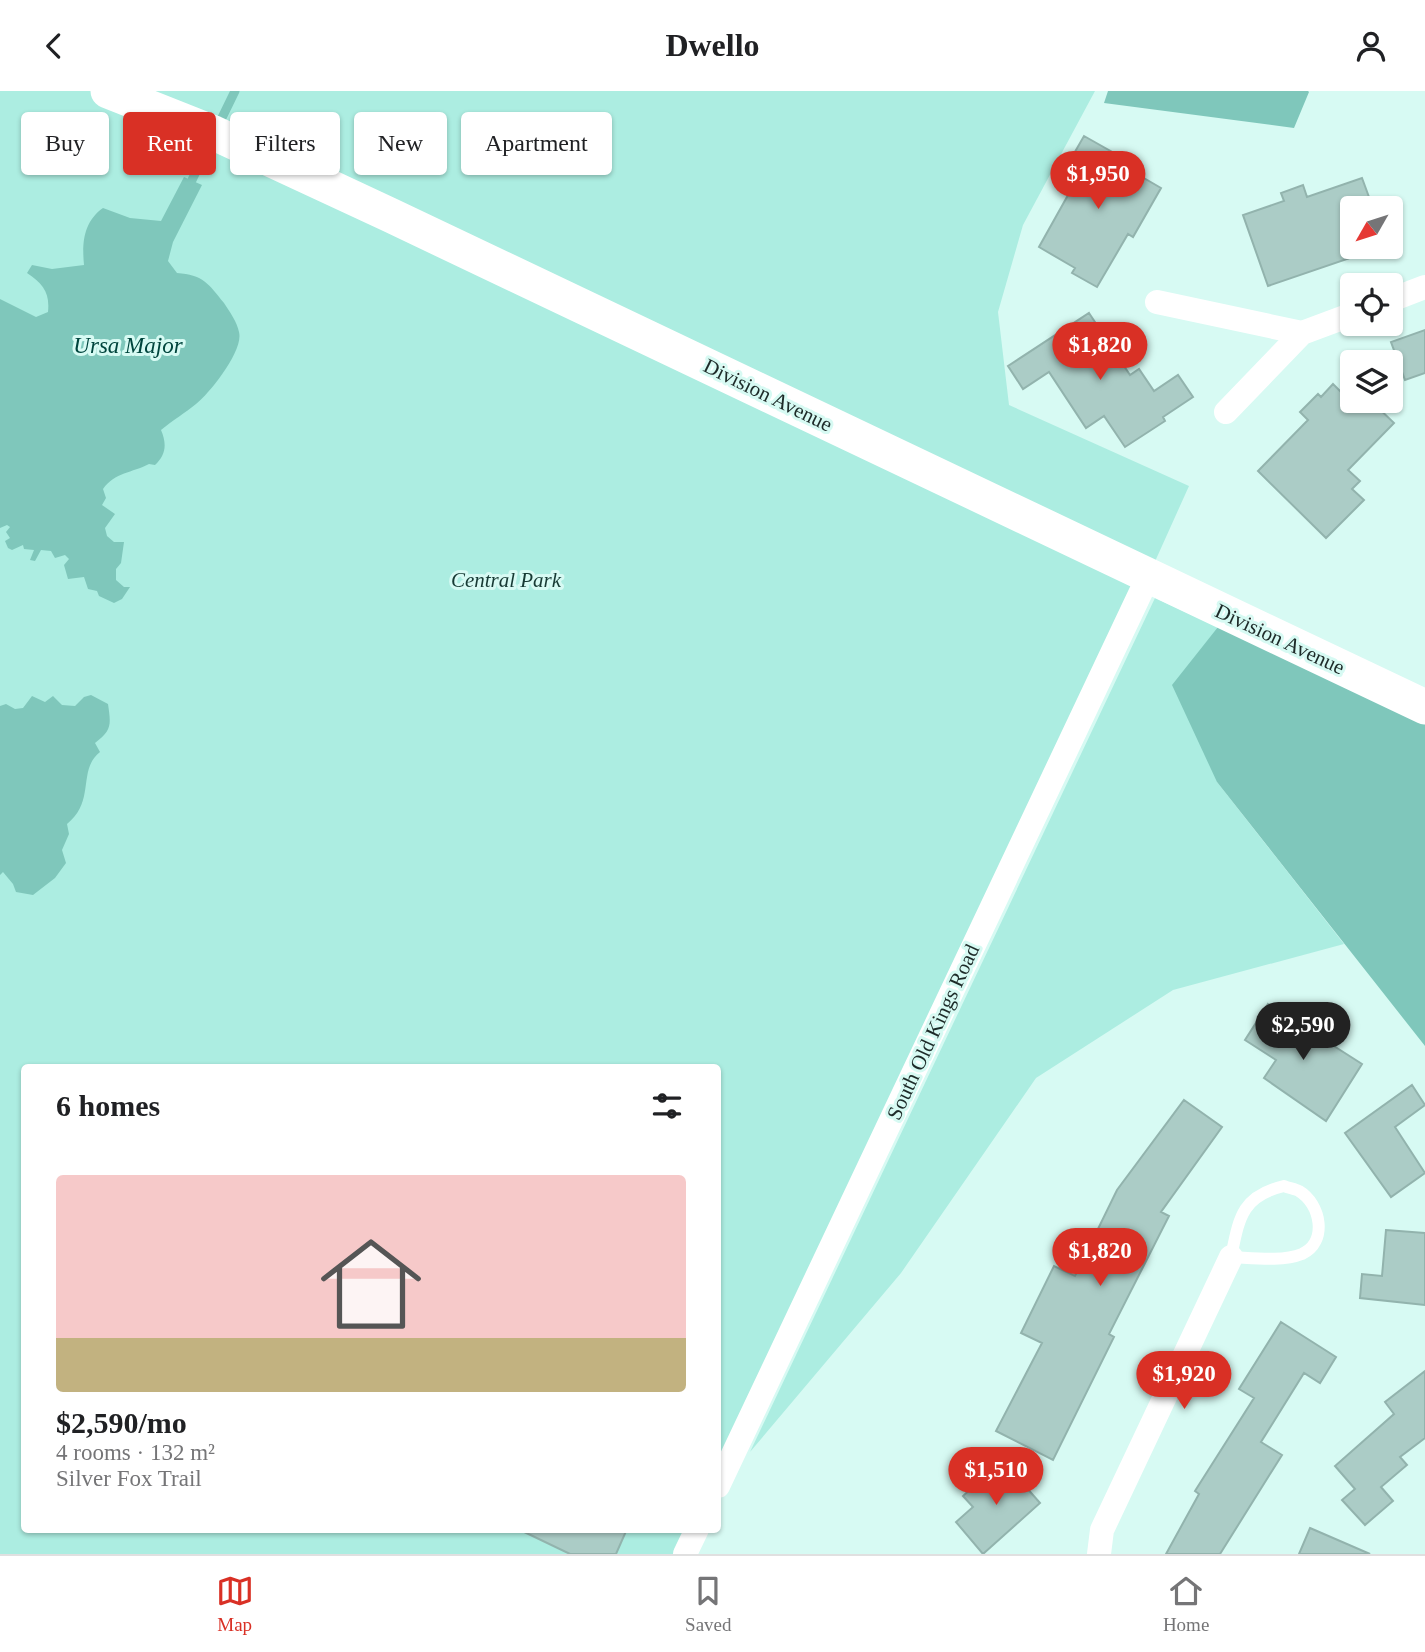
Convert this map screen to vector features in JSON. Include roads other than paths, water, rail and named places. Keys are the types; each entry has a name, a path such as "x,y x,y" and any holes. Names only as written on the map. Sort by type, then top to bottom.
{"street":[{"name":"Division Avenue","path":"108,91 214,133 390,215 1425,707"},
{"path":"1403,295 1425,287"},
{"path":"1157,302 1303,333"},
{"path":"1226,412 1303,333 1340,319"},
{"name":"South Old Kings Road","path":"721,1480 1148,577"},
{"path":"1099,1554 1102,1530 1231,1257"},
{"path":"685,1554 695,1533"}],"lane":[{"path":"1284,1186 1300,1191 1313,1204 1319,1220 1318,1235 1311,1249 1299,1255 1264,1259 1231,1257 1240,1217 1249,1202 1266,1190 1284,1186"}],"water":[{"path":"1108,91 1309,92 1294,128 1104,103"},
{"name":"Ursa Major","path":"184,177 202,185 173,242 168,261 177,273 199,278 214,290 235,321 239,340 225,371 209,391 161,430 164,449 159,461 155,465 149,464 118,476 103,489 106,498 102,505 115,514 105,528 107,536 114,542 124,542 121,563 116,569 116,580 124,587 130,587 122,599 114,603 99,596 97,591 88,589 84,577 68,579 64,565 69,559 65,555 55,558 51,551 41,550 35,561 30,560 34,550 24,549 23,545 12,550 8,548 5,541 10,538 6,532 10,527 7,525 0,528 0,299 36,317 48,312 48,299 44,289 27,273 32,265 52,269 84,265 85,234 91,220 103,208 130,218 161,221"},
{"path":"1218,627 1425,724 1425,1046 1217,782 1172,685"},
{"path":"91,695 108,704 110,722 105,734 95,743 100,752 89,768 81,806 67,824 69,834 62,850 66,863 55,878 33,895 16,892 3,872 0,875 0,706 6,704 15,709 23,708 32,696 45,702 53,696 62,705 75,706 84,697"}],"waterway":[{"path":"217,128 235,91"},
{"path":"192,180 194,175"}],"park label":[{"name":"Central Park","path":"506,580"}]}
